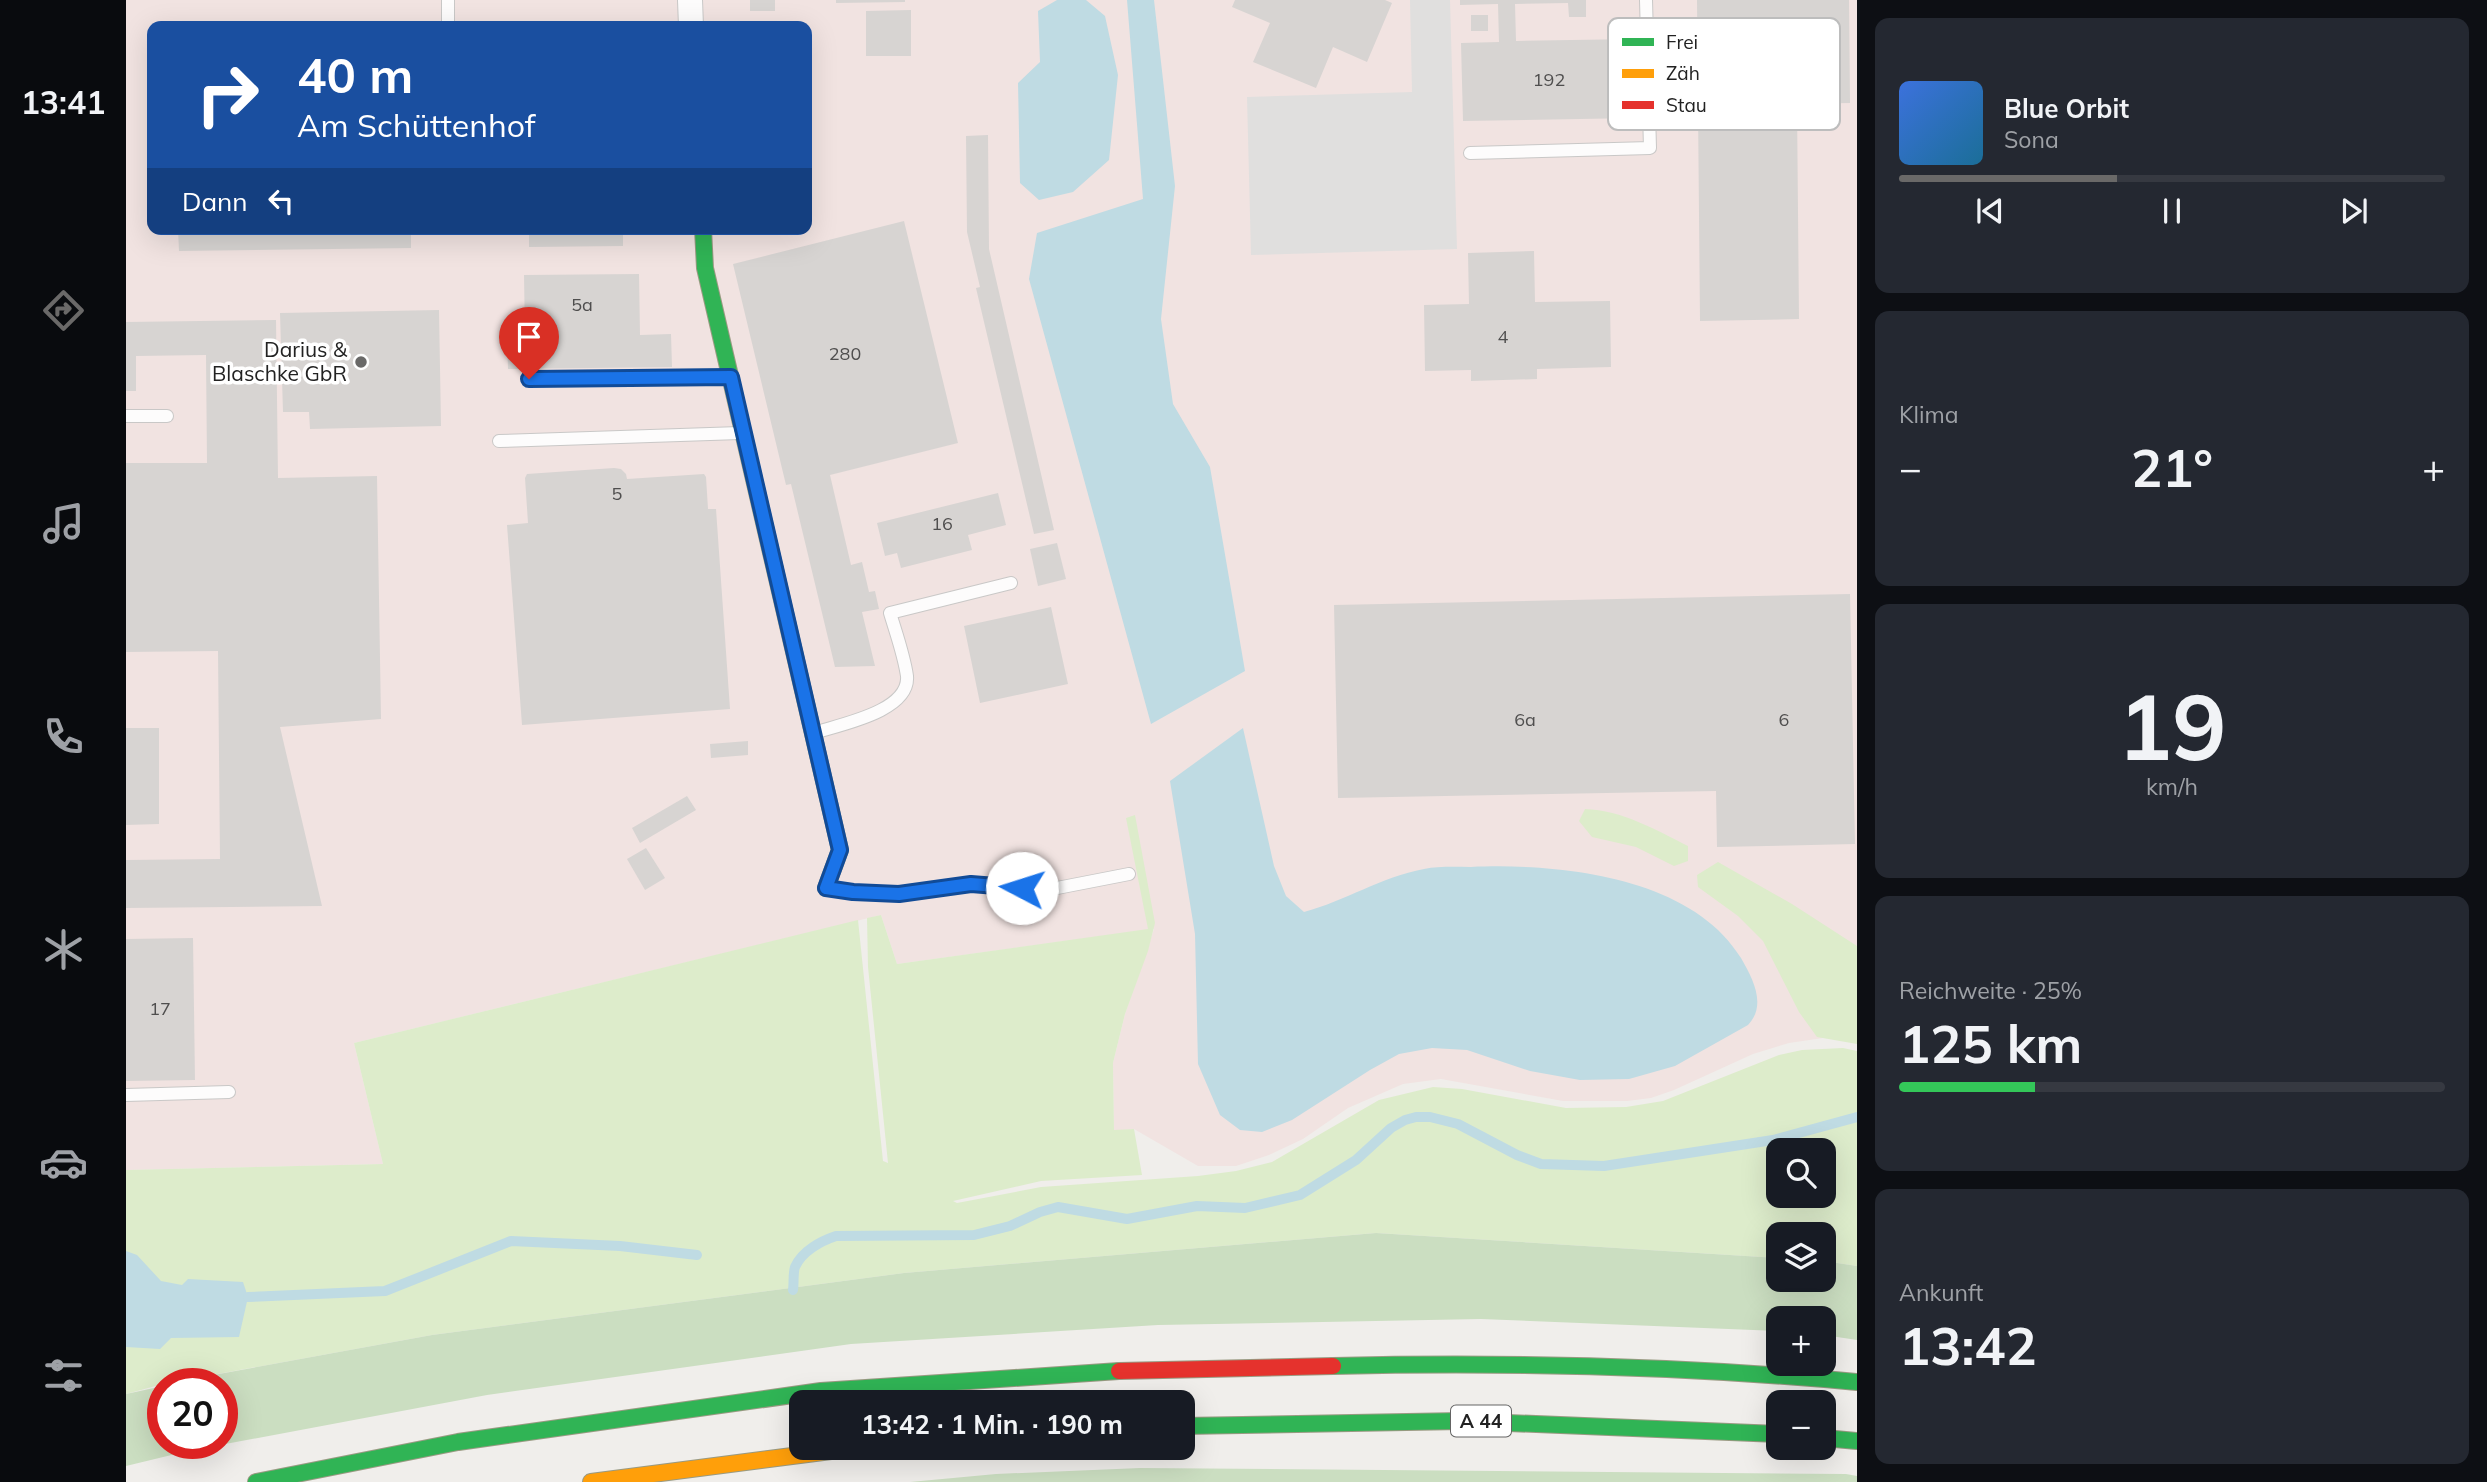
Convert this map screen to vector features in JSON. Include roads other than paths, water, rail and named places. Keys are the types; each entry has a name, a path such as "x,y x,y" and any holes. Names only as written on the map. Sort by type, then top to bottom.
{"main road":[{"path":"703,235 705,268 840,850 826,888"},
{"path":"256,1482 458,1442 821,1391 1127,1370 1462,1363 1768,1374 1857,1382"},
{"name":"A 44","path":"1195,1426 1461,1421 1766,1434"},
{"path":"1836,1439 1857,1441"},
{"path":"591,1482 789,1456"}],"street":[{"path":"690,0 691,21"}],"lane":[{"path":"448,0 448,21"},
{"path":"1646,0 1646,18"},
{"path":"1471,153 1650,148 1650,130"},
{"path":"529,379 731,377"},
{"path":"126,416 167,416"},
{"path":"499,441 744,432"},
{"path":"813,733 890,707 902,695 907,679 890,613 1011,583"},
{"path":"826,888 899,894 971,884 1047,890 1129,874"},
{"path":"126,1095 229,1092"}],"water":[{"path":"1057,0 1086,0 1105,16 1118,75 1109,160 1073,192 1039,200 1020,183 1018,83 1040,62 1038,11"},
{"path":"1127,0 1154,0 1175,186 1161,319 1173,404 1210,467 1245,671 1151,724 1029,279 1037,233 1143,199"},
{"path":"1243,728 1274,866 1286,896 1304,912 1393,878 1436,867 1543,868 1620,880 1657,892 1690,909 1719,930 1741,958 1750,975 1757,1001 1754,1017 1748,1025 1675,1066 1629,1079 1580,1080 1530,1071 1467,1050 1432,1048 1399,1054 1292,1120 1262,1132 1240,1130 1220,1115 1198,1064 1195,934 1170,781"},
{"path":"126,1251 137,1255 161,1281 182,1285 188,1279 243,1282 248,1297 239,1337 171,1338 160,1349 126,1347"}],"waterway":[{"path":"793,1290 794,1269 798,1261 807,1251 836,1236 974,1235 1010,1226 1058,1207 1127,1219 1197,1206 1245,1208 1300,1195 1356,1160 1391,1128 1416,1117 1430,1117 1458,1124 1517,1155 1541,1164 1604,1166 1773,1140 1857,1117"},
{"path":"248,1297 385,1291 511,1241 620,1246 697,1255"}],"place":[{"name":"Darius & Blaschke GbR","path":"361,362"}]}
